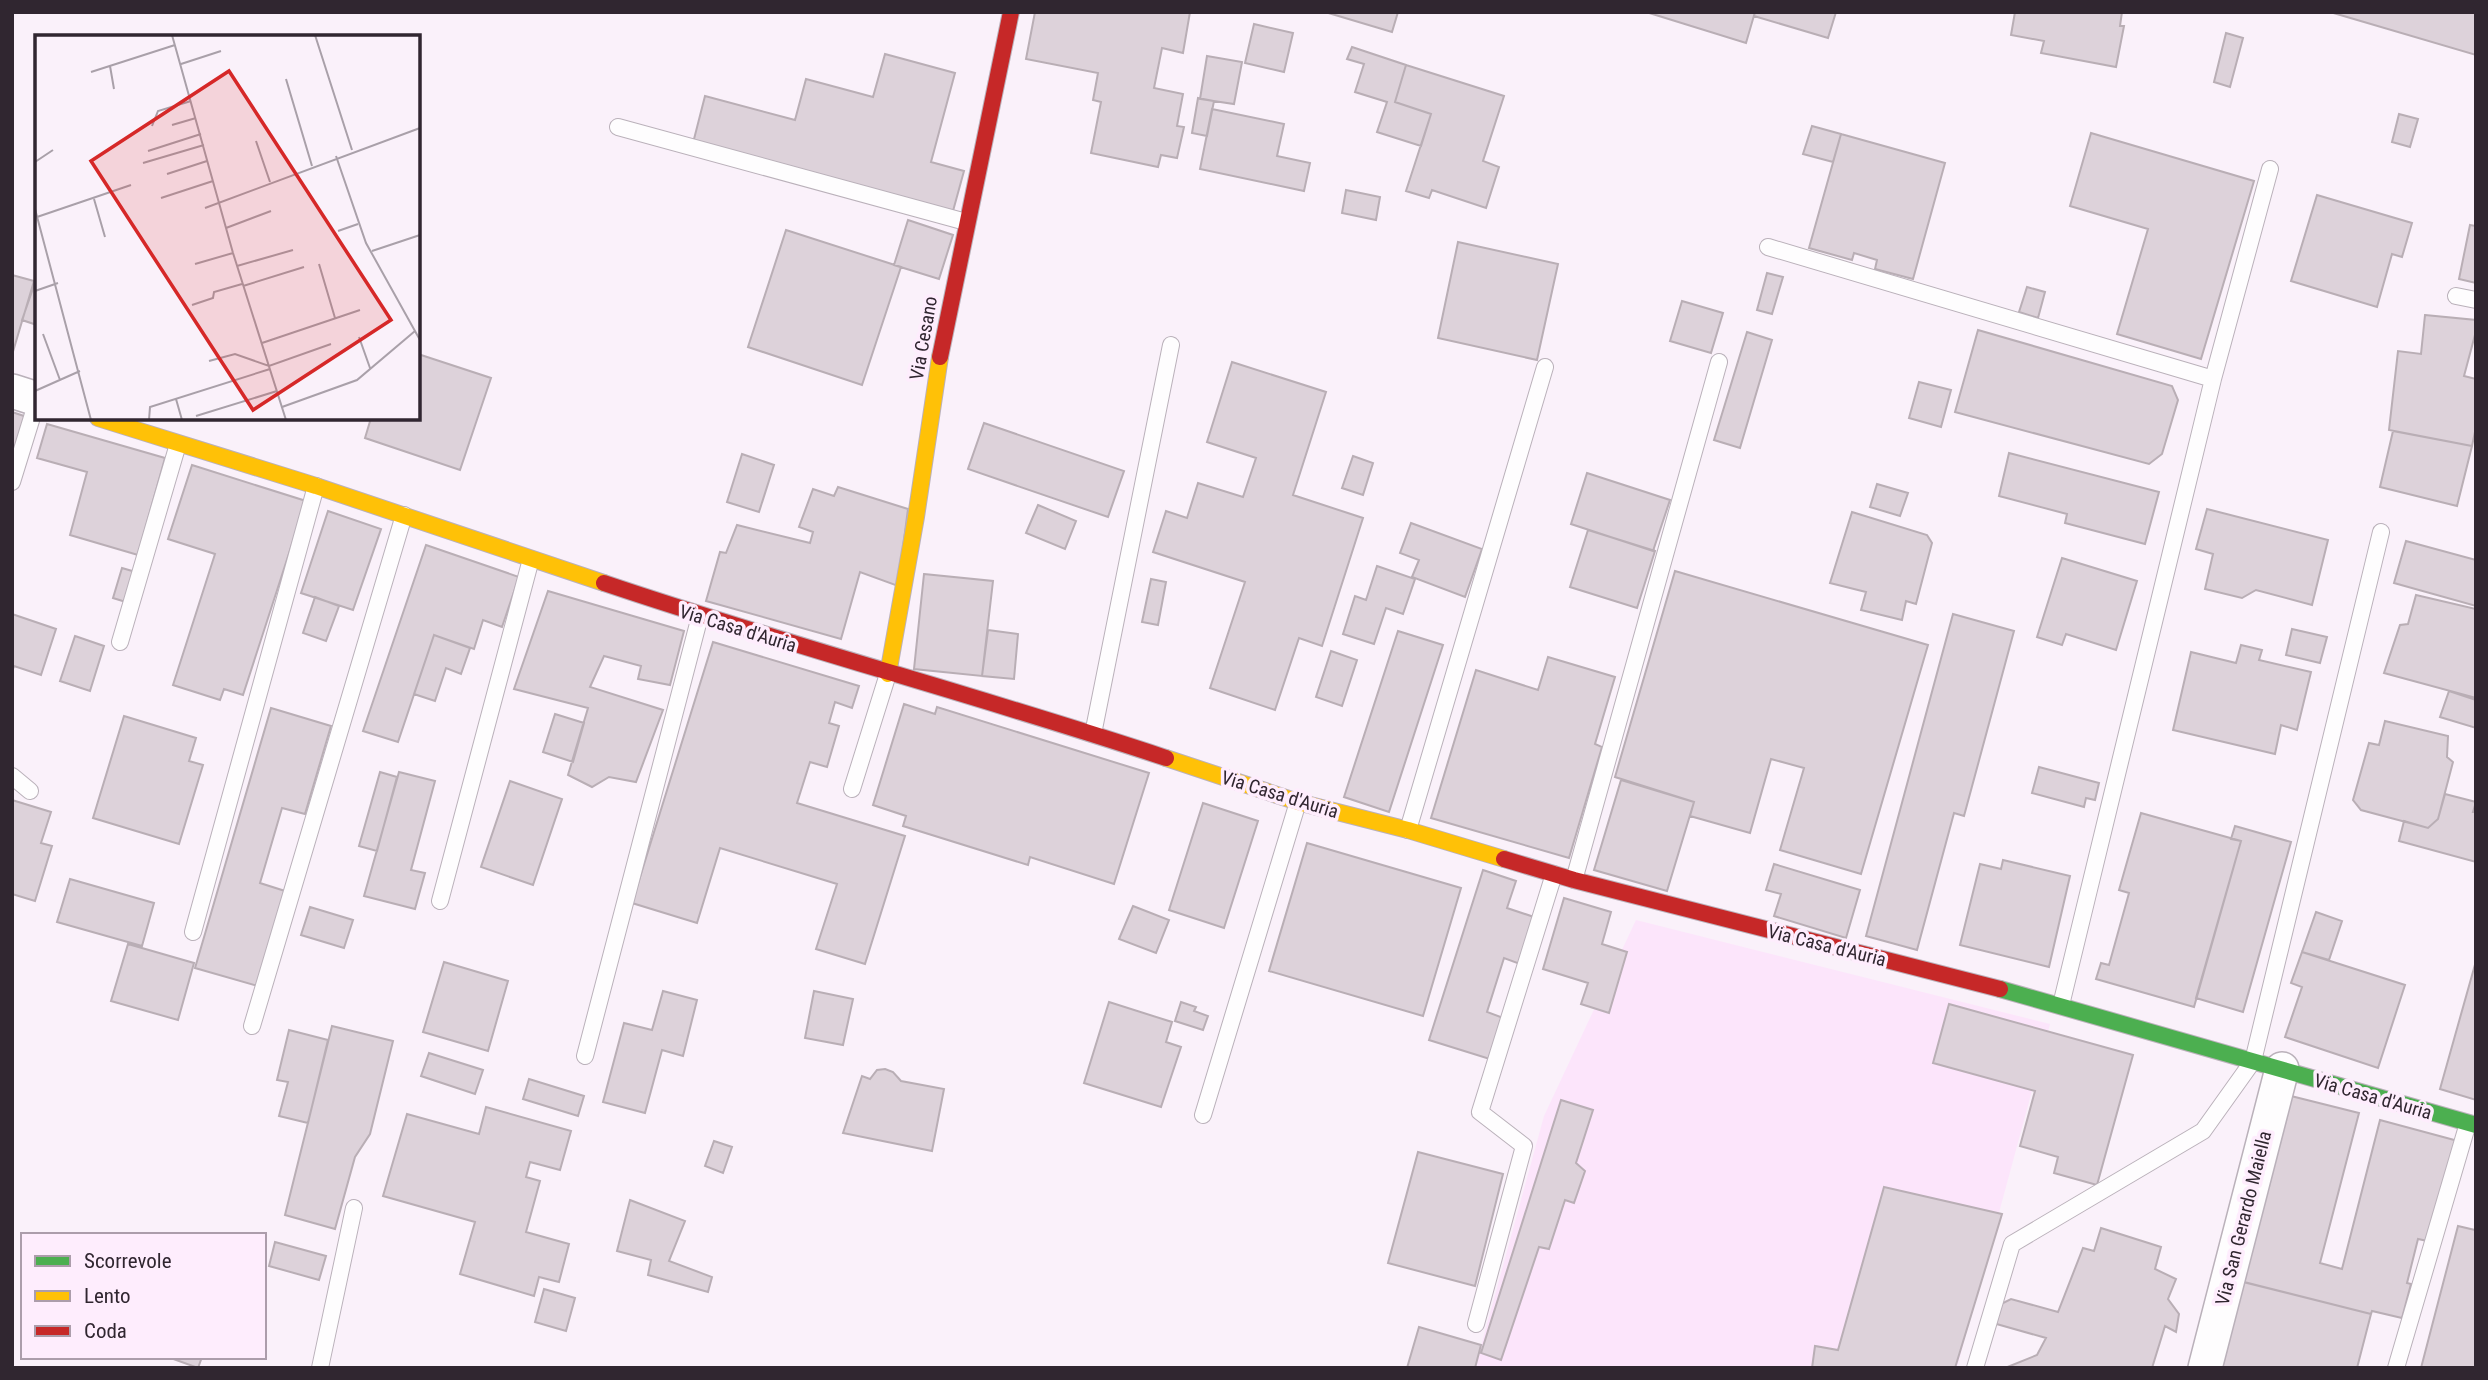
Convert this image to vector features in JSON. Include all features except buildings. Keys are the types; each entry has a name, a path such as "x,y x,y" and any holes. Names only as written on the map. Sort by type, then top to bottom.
{"street":[{"name":"Via Cesano","path":"888,674 916,517 941,351 1011,12"},
{"path":"12,391 35,399"},
{"name":"Via Casa d'Auria","path":"104,420 316,486 699,616 1093,734 1298,802 1408,830 1574,880 2061,1005 2472,1124"},
{"name":"Via San Gerardo Maiella","path":"2205,1368 2267,1065"}],"lane":[{"path":"618,127 966,222"},
{"path":"2061,1005 2213,379 2270,169"},
{"path":"1768,247 2213,379"},
{"path":"2456,296 2476,300"},
{"path":"1093,734 1171,345"},
{"path":"1574,880 1719,362"},
{"path":"1408,830 1545,367"},
{"path":"12,482 35,407"},
{"path":"120,642 178,444"},
{"path":"193,932 316,486"},
{"path":"252,1026 404,515"},
{"path":"1975,1368 2012,1244 2203,1131 2267,1065 2381,532"},
{"path":"440,901 531,559"},
{"path":"585,1056 699,616"},
{"path":"852,789 888,674"},
{"path":"12,776 30,791"},
{"path":"1203,1115 1298,802"},
{"path":"1476,1324 1524,1146 1480,1112 1554,873"},
{"path":"2396,1368 2472,1124"},
{"path":"320,1368 354,1208"}],"shaded area":[{"path":"1636,920 2050,1024 1957,1368 1475,1368 1544,1116"}],"traffic: fast":[{"path":"2000,989 2476,1125"}],"traffic: slow":[{"path":"888,674 916,517 940,357"},
{"path":"104,420 316,486 604,583"},
{"path":"1166,758 1298,802 1408,830 1504,859"}],"traffic: jam":[{"path":"940,357 1011,12"},
{"path":"604,583 1166,758"},
{"path":"1504,859 1574,880 2000,989"}]}
